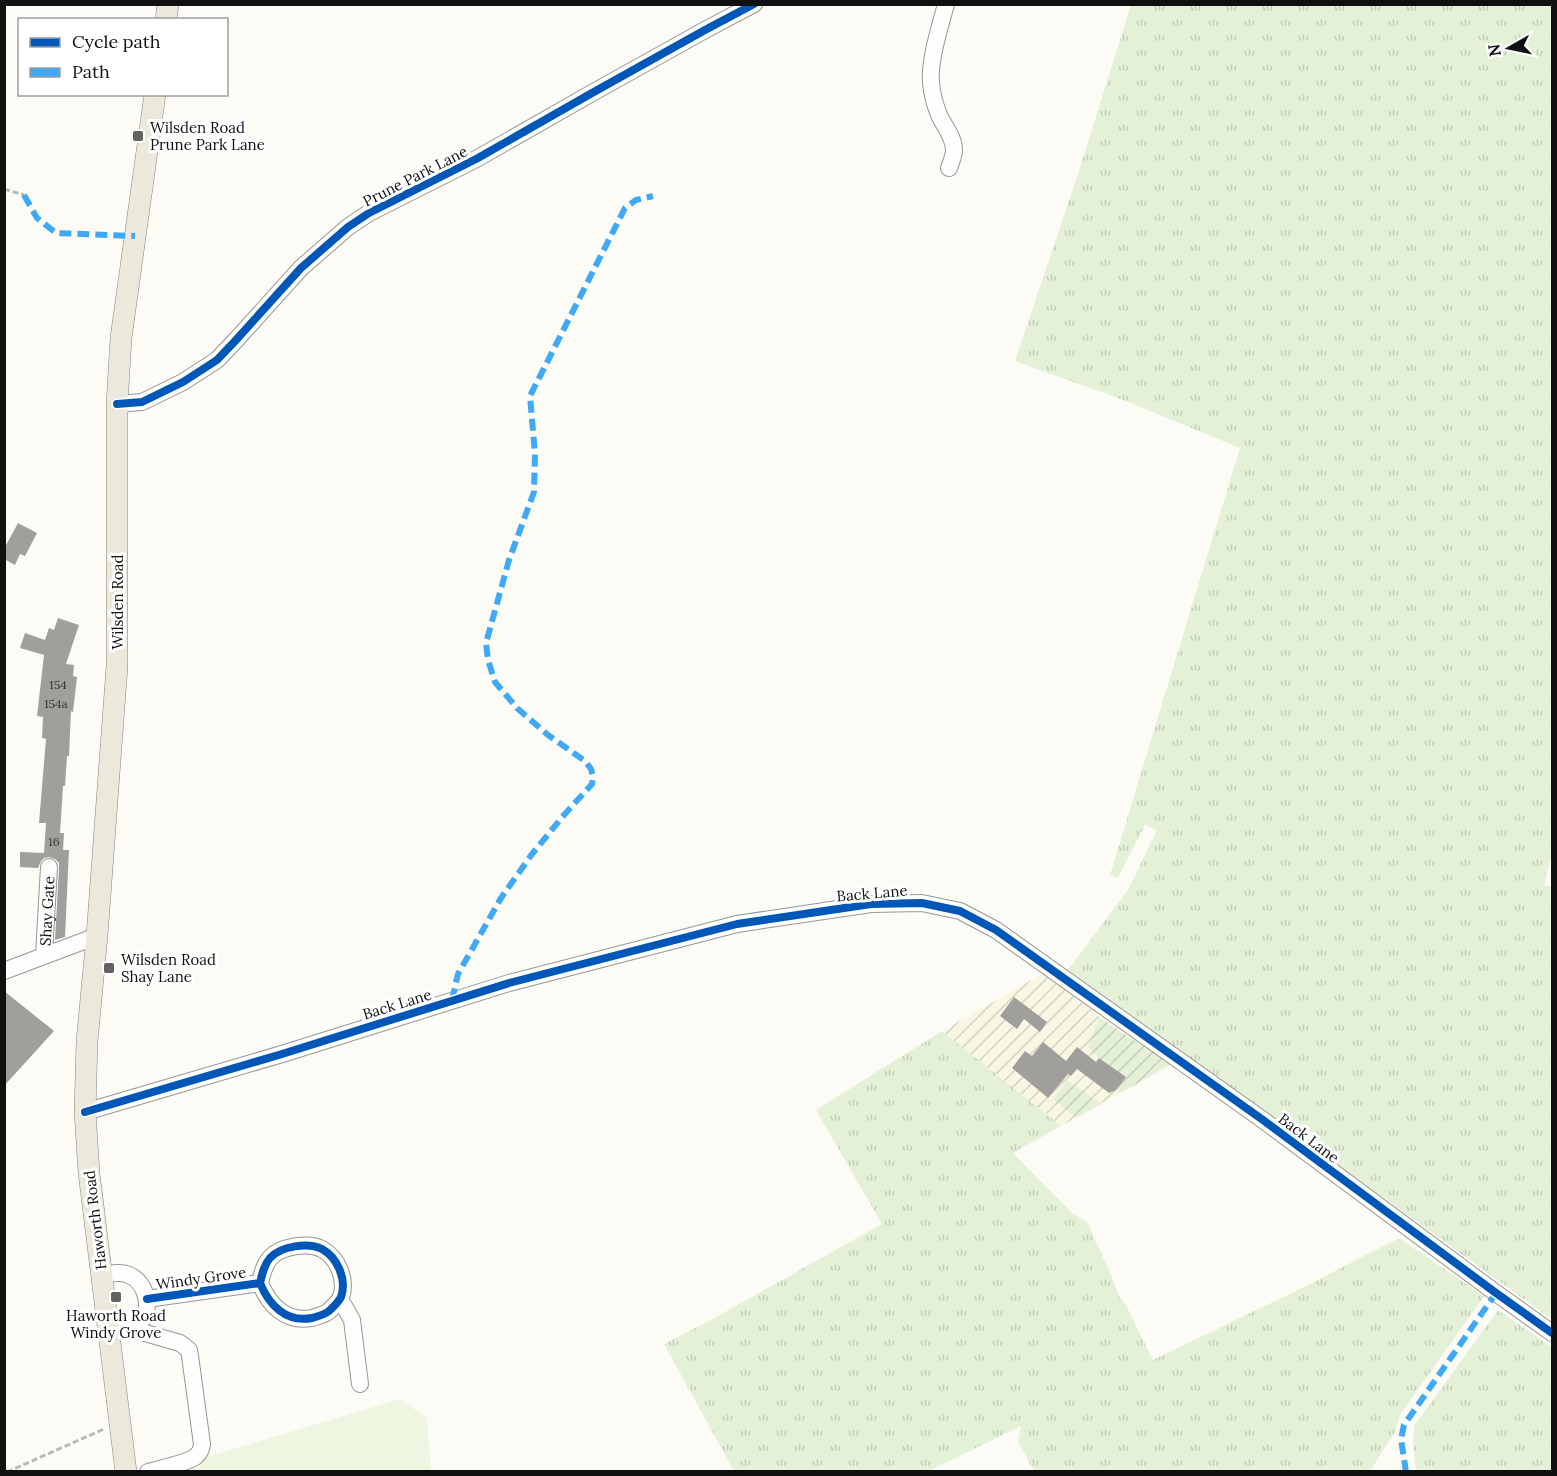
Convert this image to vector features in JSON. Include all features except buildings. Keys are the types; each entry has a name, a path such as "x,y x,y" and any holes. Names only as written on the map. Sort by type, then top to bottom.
{"main road":[{"name":"Wilsden Road","path":"86,1112 87,1041 117,666 117,404 121,338 155,96"},
{"name":"Haworth Road","path":"86,1112 89,1173 101,1275 118,1329 121,1422 126,1472"}],"street":[{"name":"Prune Park Lane","path":"117,404 142,402 183,382 217,360 301,268 348,227 369,213 478,158 754,4"},
{"path":"946,4 934,51 931,81 934,100 955,147 949,168"},
{"name":"Shay Gate","path":"44,955 49,867"},
{"name":"Back Lane","path":"86,1112 509,983 737,924 871,904 922,903 960,911 996,930 1263,1120 1552,1333"},
{"path":"4,971 97,936"},
{"name":"Windy Grove","path":"309,1246 322,1249 335,1261 341,1272 342,1291 340,1299 325,1314 301,1319 287,1316 275,1308 260,1283 263,1270 270,1258 281,1250 309,1246"},
{"name":"Windy Grove","path":"101,1275 124,1273 130,1275 142,1286 147,1299 145,1315 139,1323 118,1329"},
{"name":"Windy Grove","path":"147,1299 260,1283"},
{"path":"340,1299 352,1320 360,1384"},
{"path":"118,1329 180,1343 189,1350 202,1444 200,1452 188,1460 148,1472"}],"path":[{"path":"4,189 24,195"},
{"path":"7,1472 121,1422"}],"green space":[{"path":"1131,5 1552,5 1552,854 1544,885 1552,887 1552,1314 1550,1318 1068,970 1128,890 1157,830 1145,825 1118,878 1110,875 1240,448 1126,401 1015,361 1078,174"},
{"path":"1042,974 1099,1017 1171,1064 1061,1126 942,1031"},
{"path":"1099,1017 1171,1064 1121,1093 1116,1090 1125,1076 1099,1058 1088,1047"},
{"path":"942,1031 1061,1126 1013,1153 1073,1214 1087,1222 1120,1299 1125,1303 1153,1360 1399,1238 1484,1296 1400,1415 1395,1432 1370,1471 1034,1471 1018,1442 1021,1426 929,1471 734,1471 664,1344 882,1224 816,1110"},
{"path":"1067,1080 1101,1104 1076,1118 1053,1099"},
{"path":"1498,1310 1552,1347 1552,1471 1424,1472 1416,1469 1414,1426"},
{"path":"400,1399 427,1418 431,1471 183,1472 187,1463"}],"marked path":[{"path":"24,195 37,218 56,233 135,236"},
{"path":"452,1000 458,974 501,898 532,854 592,784 591,769 585,761 548,735 517,708 495,682 488,660 486,643 509,560 534,492 535,454 530,396 625,208 636,200 653,196"},
{"path":"1406,1472 1401,1439 1404,1425 1496,1293"}],"cycle path":[{"path":"117,404 142,402 183,382 217,360 301,268 348,227 369,213 478,158 754,4"},
{"path":"85,1112 282,1054 509,983 737,924 871,904 922,903 960,911 996,930 1263,1120 1552,1333"},
{"path":"147,1299 260,1283 270,1258 295,1246 316,1247 328,1253 340,1270 343,1290 340,1299 329,1311 303,1319 294,1318 280,1311 268,1298 260,1283"}],"place":[{"name":"Wilsden Road Prune Park Lane","path":"138,136"},
{"name":"Wilsden Road Shay Lane","path":"109,968"},
{"name":"Haworth Road Windy Grove","path":"116,1297"}]}
